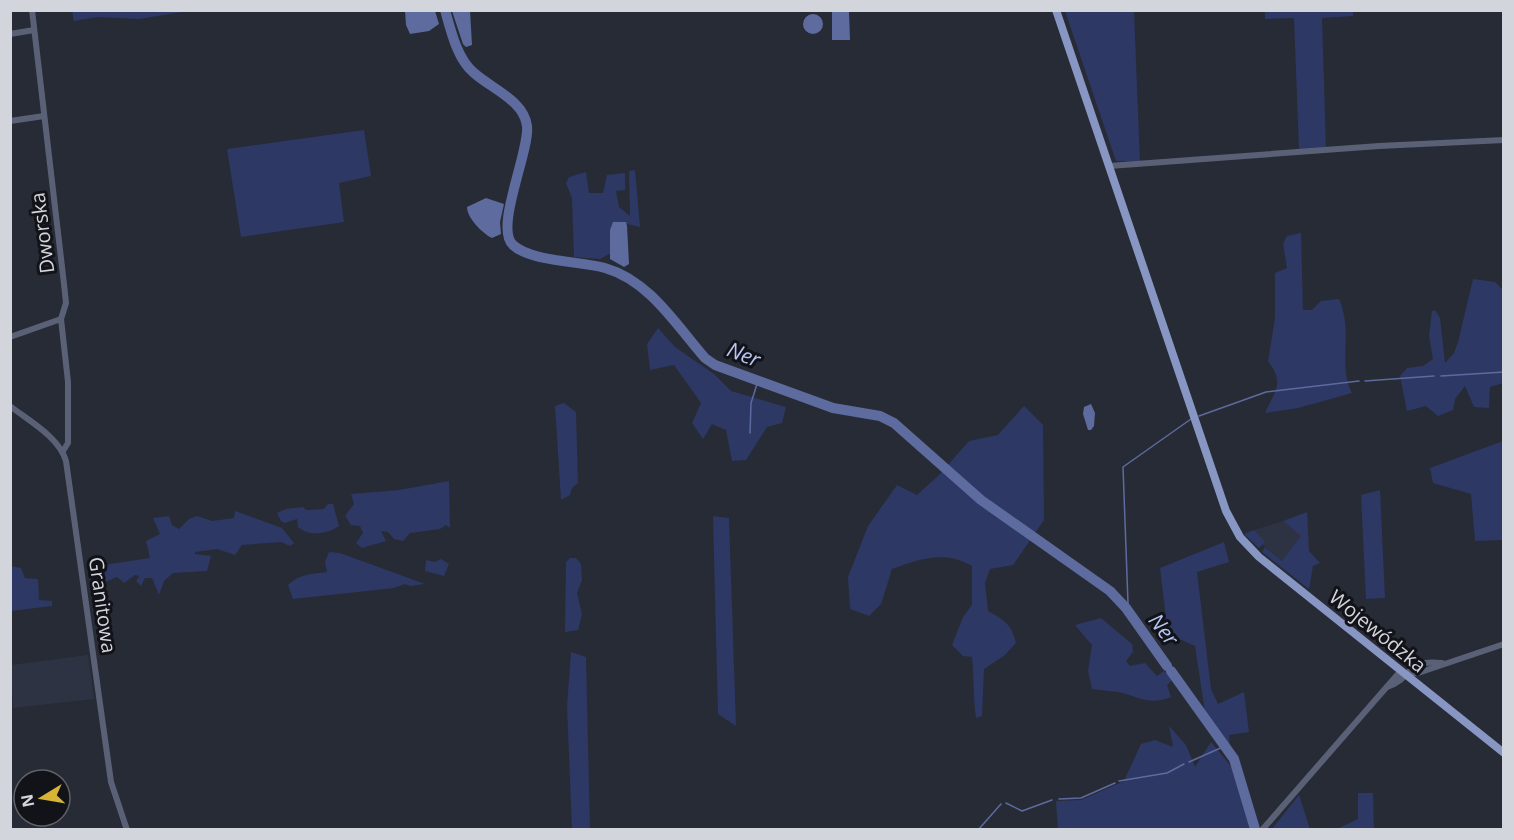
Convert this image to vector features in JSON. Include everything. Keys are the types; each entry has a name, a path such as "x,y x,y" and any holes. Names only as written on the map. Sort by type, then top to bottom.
{"main road":[{"name":"Wojewódzka","path":"1056,10 1222,500 1236,532 1259,557 1503,753"}],"street":[{"name":"Dworska","path":"32,10 66,303 61,319 68,382 68,443 63,450"},
{"path":"10,34 34,30"},
{"path":"10,121 44,116"},
{"path":"1109,166 1378,146 1503,141"},
{"path":"10,337 61,319"},
{"path":"10,406 63,450"},
{"name":"Granitowa","path":"63,450 111,783 127,830"},
{"path":"1262,830 1398,674 1406,674 1419,662 1445,663 1503,644"}],"shaded area":[{"path":"72,10 188,11 139,19 98,17 74,21"},
{"path":"405,11 435,11 439,24 429,31 410,34 406,25"},
{"path":"452,11 470,11 472,45 466,47 463,44"},
{"path":"1065,11 1134,11 1140,162 1116,161"},
{"path":"1265,11 1353,11 1353,16 1322,18 1326,148 1299,150 1294,18 1265,19"},
{"path":"832,12 849,12 850,40 832,40"},
{"path":"813,14 820,17 823,24 820,31 813,34 806,31 803,24 806,17"},
{"path":"364,130 371,176 339,183 344,222 241,237 227,149"},
{"path":"635,170 640,227 627,224 610,230 611,253 600,259 574,257 572,198 566,183 569,177 586,172 589,193 603,193 607,175 625,173 625,190 616,191 619,207 630,216 629,171"},
{"path":"486,198 504,204 500,222 501,234 492,238 476,225 467,207"},
{"path":"613,222 626,222 627,226 629,264 624,267 610,259 610,230"},
{"path":"1301,233 1303,310 1312,310 1321,301 1339,299 1345,324 1346,371 1352,393 1298,408 1265,413 1277,387 1276,375 1268,361 1275,318 1275,273 1287,268 1283,244 1287,236"},
{"path":"1473,279 1495,282 1503,290 1503,383 1490,387 1489,408 1474,407 1465,386 1455,399 1453,410 1438,416 1426,406 1407,411 1400,376 1407,368 1423,366 1433,359 1429,336 1432,311 1435,310 1440,318 1445,363 1454,353 1458,342"},
{"path":"658,328 675,347 714,374 731,391 786,407 782,423 767,427 746,460 732,461 726,430 712,424 703,439 692,423 701,403 674,365 650,370 647,344"},
{"path":"564,403 576,412 578,483 572,488 570,495 561,500 555,406"},
{"path":"1091,404 1095,413 1094,426 1088,430 1083,414 1084,407"},
{"path":"1024,406 1043,425 1044,520 1013,565 990,569 985,583 988,611 1006,623 1016,643 1005,655 984,669 982,716 976,718 972,657 963,656 952,645 963,617 972,605 972,566 952,558 942,557 922,559 892,569 881,604 869,616 850,609 848,577 868,526 897,485 917,495 939,475 969,441 998,435"},
{"path":"1503,441 1503,540 1475,541 1471,494 1433,483 1430,468"},
{"path":"449,481 450,528 446,525 440,529 410,533 403,541 394,539 388,532 381,531 386,541 362,548 356,543 363,533 360,526 351,525 345,516 354,504 351,494 399,490"},
{"path":"1380,490 1385,598 1366,599 1361,495"},
{"path":"328,504 333,504 339,526 330,531 313,533 302,530 298,527 297,519 285,523 281,521 277,513 286,509 303,507 306,510 324,509"},
{"path":"235,511 282,528 294,543 290,546 281,542 242,545 235,555 217,549 195,552 195,554 211,556 207,571 173,573 164,581 159,595 152,578 145,578 141,586 136,581 139,576 135,575 124,583 117,577 103,583 90,579 90,567 150,558 146,541 160,534 153,518 169,516 172,525 179,529 189,519 197,516 212,521 234,518"},
{"path":"1307,512 1309,551 1320,563 1313,566 1309,589 1262,552 1265,547 1282,561 1301,536 1283,521"},
{"path":"713,516 729,518 736,726 718,714"},
{"path":"1283,521 1302,536 1282,561 1262,544 1264,542 1254,530"},
{"path":"1254,530 1265,542 1259,548 1244,534"},
{"path":"1224,542 1229,562 1197,572 1211,689 1218,704 1244,692 1249,732 1229,735 1230,750 1205,712 1195,646 1168,634 1160,568"},
{"path":"329,552 340,553 425,584 410,586 405,584 394,588 293,599 288,585 301,577 327,572 325,562"},
{"path":"570,558 576,558 581,564 582,580 577,593 582,614 578,630 565,632 566,562"},
{"path":"441,559 449,564 444,576 425,571 426,560 435,562"},
{"path":"11,566 21,568 25,578 38,579 39,600 52,601 52,606 11,611"},
{"path":"1101,618 1132,644 1133,652 1126,661 1130,666 1145,663 1157,676 1164,671 1171,675 1173,679 1167,685 1171,697 1156,701 1118,692 1092,689 1088,671 1092,645 1075,625"},
{"path":"571,652 586,657 590,829 572,829 567,706"},
{"path":"88,655 94,699 13,708 11,665"},
{"path":"1169,726 1186,745 1195,767 1211,742 1234,770 1252,829 1058,829 1056,801 1081,800 1124,781 1141,744 1155,740 1173,747"},
{"path":"1358,793 1373,793 1374,829 1337,829 1358,819"},
{"path":"1299,795 1310,829 1272,829"}],"waterway":[{"name":"Ner","path":"445,10 455,44 467,66 513,102 525,117 526,138 508,223 508,236 513,245 532,255 605,268 621,274 649,293 705,358 715,365 833,408 880,416 894,423 981,500 1110,591 1126,608 1167,666"},
{"path":"1441,376 1504,372"},
{"path":"1365,381 1434,376"},
{"path":"750,433 751,403 758,381"},
{"path":"1199,416 1266,392 1359,381"},
{"path":"1126,608 1128,603 1123,467 1191,419"},
{"name":"Ner","path":"1171,671 1234,759 1255,829"},
{"path":"1189,762 1225,746"},
{"path":"1119,781 1167,773 1184,764"},
{"path":"1059,799 1081,798 1115,783"},
{"path":"1006,803 1022,811 1052,800"},
{"path":"978,830 1001,804"}]}
